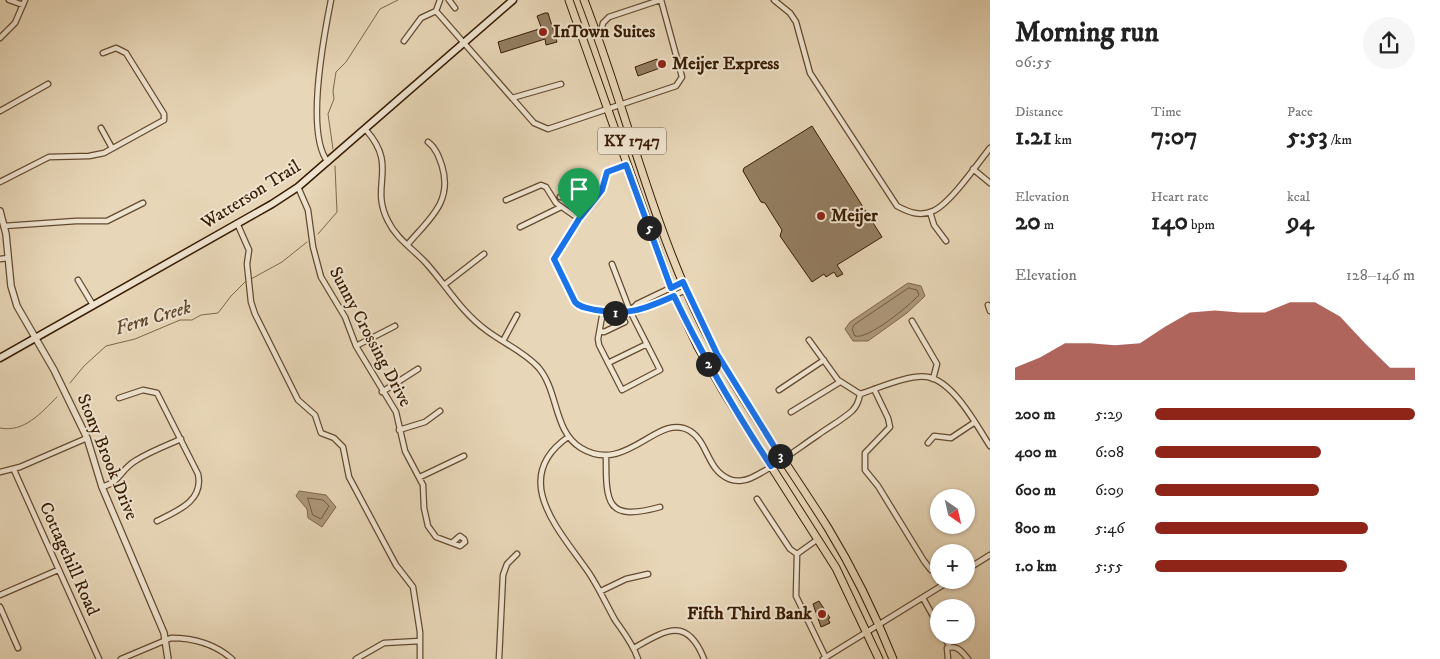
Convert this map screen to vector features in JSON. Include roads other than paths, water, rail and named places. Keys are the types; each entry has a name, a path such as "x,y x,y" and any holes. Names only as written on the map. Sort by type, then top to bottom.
{"main road":[{"name":"Watterson Trail","path":"0,358 298,187 366,130 513,0"},
{"name":"KY 1747","path":"569,0 674,296 698,347 725,394 836,568 879,659"},
{"name":"KY 1747","path":"584,0 670,251 686,290 717,354 782,459 828,528 879,625 893,659"}],"street":[{"path":"0,38 12,28 24,3 9,0"},
{"path":"328,162 321,148 316,124 323,46 331,0"},
{"path":"404,41 421,18 436,11 440,0"},
{"path":"449,0 455,8"},
{"path":"436,11 534,123 548,129 676,86 682,80 660,0 609,17 600,31 600,44"},
{"path":"774,0 790,13 796,22 810,72 891,200 897,206 909,213 930,212 944,204 990,148"},
{"path":"0,182 49,157 100,154 165,118 126,54 116,48 103,53"},
{"path":"0,111 48,84"},
{"path":"512,98 561,84"},
{"path":"101,128 112,148"},
{"path":"366,130 376,142 382,154 381,192 383,212 390,226 408,244 473,320 526,356 541,371 552,390 560,421 568,437 583,449 606,456 624,452 661,431 675,427 687,429 694,434 715,469 731,480 750,478 782,459 848,414 858,402 860,394"},
{"path":"408,244 435,213 444,196 446,185 443,170 438,155 428,142"},
{"path":"626,165 607,172 603,187 579,219 554,259 577,304 615,314 630,310 640,311 686,290"},
{"path":"973,169 990,183"},
{"path":"506,200 541,185 546,187 552,199 560,207 579,219"},
{"name":"Sunny Crossing Drive","path":"298,187 308,210 313,247 321,277 345,317 356,346 382,392 396,412 405,451 420,477 428,526 436,537 453,542"},
{"path":"560,197 603,187"},
{"path":"4,226 76,220 107,221 143,203"},
{"path":"520,228 560,207"},
{"name":"Stony Brook Drive","path":"0,211 4,226 12,294 35,339 54,370 87,438 102,487 166,641 168,659"},
{"path":"930,212 934,225 946,241"},
{"path":"237,223 248,244 247,264 251,302 259,323 298,400 315,415 321,433 334,438 343,447 352,484 396,566 413,587 420,641 420,659"},
{"path":"444,285 484,254"},
{"path":"0,259 8,258"},
{"path":"603,311 599,345 622,390 660,370 630,310 612,264"},
{"path":"78,280 93,306"},
{"path":"630,310 636,304 683,282"},
{"path":"503,341 517,315"},
{"path":"912,321 937,364 933,379"},
{"path":"600,331 604,332 625,322"},
{"path":"356,346 395,326"},
{"path":"809,340 840,382 860,394 916,378 933,379 951,392 975,422 990,446"},
{"path":"608,363 647,344"},
{"path":"779,390 824,360"},
{"path":"382,392 418,369"},
{"path":"791,412 840,382"},
{"path":"119,398 144,390 157,393 198,474 199,486 197,494 183,508 157,520"},
{"path":"874,390 888,418 890,427 865,453 864,468 930,569"},
{"path":"400,430 425,422 440,411"},
{"path":"928,443 934,436 951,438 975,422"},
{"path":"568,437 555,447 544,464 542,485 544,501 560,536 601,591 614,618 634,648 638,659"},
{"path":"0,472 14,470 87,438"},
{"path":"102,487 118,480 127,467 134,462 181,439"},
{"path":"420,477 464,456"},
{"path":"606,456 607,495 615,507 631,514 660,507"},
{"name":"Cottagehill Road","path":"14,470 99,659"},
{"path":"757,499 790,550 797,554"},
{"path":"797,554 818,539"},
{"path":"499,659 503,575 507,564 517,554"},
{"path":"797,554 796,596 824,658 937,589"},
{"path":"975,564 990,555"},
{"path":"0,595 58,570"},
{"path":"601,591 626,578 648,574"},
{"path":"923,598 930,611"},
{"path":"0,607 18,648"},
{"path":"634,648 668,631 680,630 695,639 704,659"},
{"path":"121,659 177,638 201,643 221,651 232,659"},
{"path":"356,659 384,644 420,641"},
{"path":"948,659 947,651 950,647"},
{"path":"950,647 958,648 968,659"}],"water":[{"path":"908,283 921,286 925,296 907,313 868,341 853,341 845,329 850,322"},
{"path":"299,491 326,495 336,507 322,527 308,518 307,509 296,496"}],"waterway":[{"name":"Fern Creek","path":"333,149 328,114 334,99 333,91 336,72 346,62 380,9 398,0"},
{"name":"Fern Creek","path":"318,234 337,212 335,166"},
{"name":"Fern Creek","path":"251,279 282,262 307,242"},
{"name":"Fern Creek","path":"70,383 84,366 106,346 135,339 180,320 192,320 201,315 218,313 245,282"},
{"name":"Fern Creek","path":"0,428 9,429 24,425 57,397"}],"place":[{"name":"InTown Suites","path":"543,32"},
{"name":"Meijer Express","path":"662,64"},
{"name":"Meijer","path":"821,216"},
{"name":"Fifth Third Bank","path":"822,614"}]}
